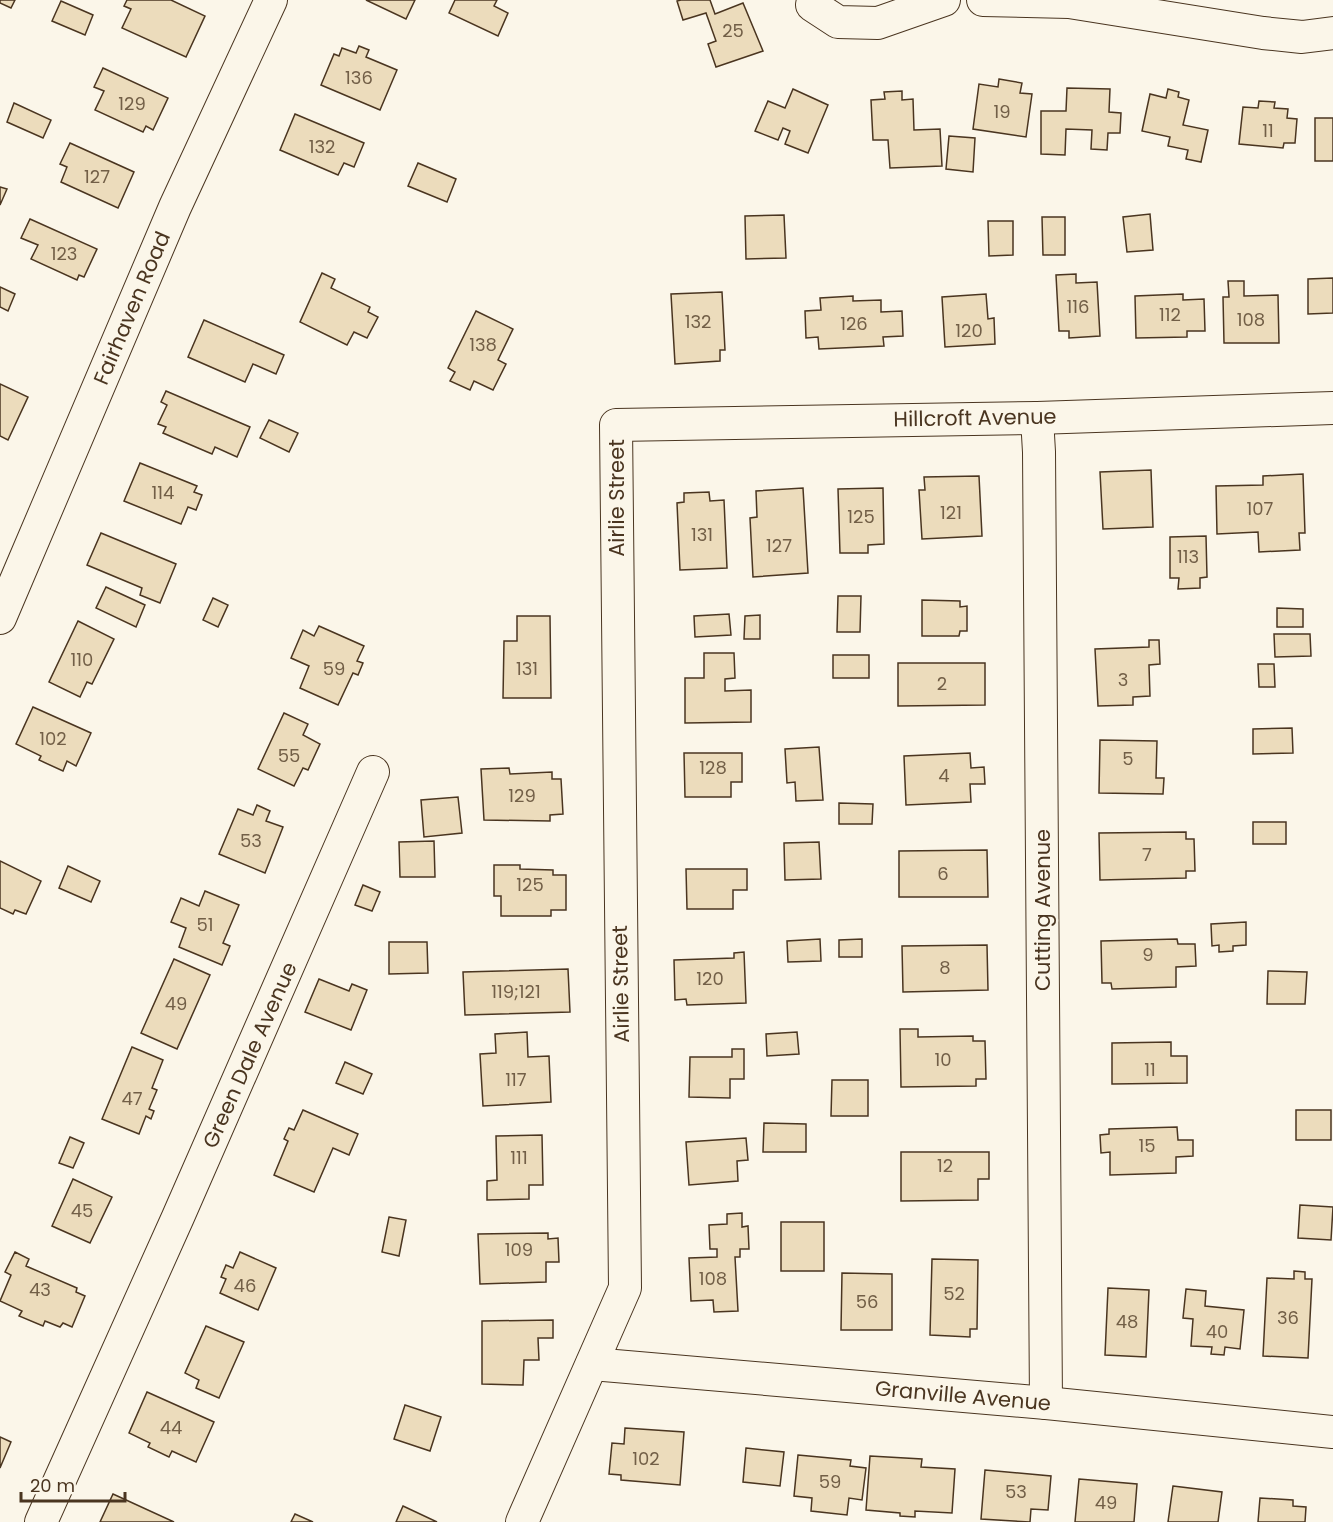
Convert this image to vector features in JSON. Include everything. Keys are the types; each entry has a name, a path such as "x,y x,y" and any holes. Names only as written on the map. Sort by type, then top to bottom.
{"street":[{"name":"Fairhaven Road","path":"0,618 175,207 271,0"},
{"path":"813,0 812,5 838,22 878,24 944,0"},
{"path":"983,0 1069,2 1263,33 1302,37 1333,33"},
{"name":"Hillcroft Avenue","path":"616,425 1038,418 1333,408"},
{"name":"Cutting Avenue","path":"1038,418 1046,1403"},
{"name":"Airlie Street","path":"522,1522 625,1288 616,425"},
{"name":"Green Dale Avenue","path":"41,1522 183,1207 373,772"},
{"name":"Granville Avenue","path":"592,1364 1046,1403 1333,1432"}],"building":[{"path":"0,0 15,0 11,8 0,3"},
{"path":"127,0 171,0 205,16 186,57 122,28 131,9 124,6"},
{"path":"366,0 415,0 406,19"},
{"path":"455,0 497,0 494,6 508,13 498,36 449,13"},
{"path":"710,0 715,14 743,3 763,51 716,67 708,44 716,41 706,13 683,20 677,1"},
{"path":"61,1 93,15 85,35 52,21"},
{"path":"359,46 369,50 366,57 397,70 380,110 321,85 334,54 339,56 342,48 356,53"},
{"path":"103,68 168,98 153,130 146,126 143,132 95,110 104,91 94,87"},
{"path":"999,79 1022,83 1020,93 1032,94 1026,137 973,129 979,84 998,87"},
{"path":"1067,88 1110,89 1109,112 1121,113 1120,133 1108,133 1107,150 1091,149 1092,130 1066,129 1065,155 1041,154 1041,111 1066,111"},
{"path":"793,89 828,105 808,153 785,144 790,131 783,128 778,140 755,131 768,101 785,108"},
{"path":"1168,89 1179,92 1178,97 1189,100 1183,125 1208,130 1201,162 1186,159 1188,150 1168,146 1170,137 1142,131 1150,94 1166,98"},
{"path":"902,91 902,100 913,99 914,130 940,129 942,166 890,168 888,140 873,140 871,100 885,99 884,92"},
{"path":"1259,101 1275,102 1274,108 1288,109 1287,118 1297,119 1295,143 1284,143 1283,148 1239,144 1243,107 1258,108"},
{"path":"14,103 51,120 43,138 7,122"},
{"path":"295,114 364,143 354,167 344,163 338,175 280,150"},
{"path":"1315,118 1333,118 1333,161 1315,161"},
{"path":"949,136 975,138 973,172 946,169"},
{"path":"70,143 134,172 118,208 61,182 67,167 60,164"},
{"path":"418,163 456,179 447,202 408,186"},
{"path":"0,187 7,189 0,205"},
{"path":"1150,214 1153,250 1127,252 1123,217"},
{"path":"784,215 786,258 746,259 745,216"},
{"path":"1042,217 1065,217 1065,255 1043,255"},
{"path":"30,219 97,249 84,277 79,275 77,280 31,259 38,245 21,238"},
{"path":"988,221 1013,221 1013,255 989,256"},
{"path":"322,273 335,279 331,288 370,307 368,312 378,317 367,338 354,332 347,345 300,322"},
{"path":"1076,274 1076,283 1097,282 1100,336 1069,338 1069,331 1059,331 1056,275"},
{"path":"1333,278 1333,313 1308,314 1308,279"},
{"path":"1228,281 1244,281 1244,296 1278,295 1279,343 1224,343 1223,297 1229,297"},
{"path":"0,287 15,294 8,311 0,307"},
{"path":"722,292 725,350 720,350 720,361 675,364 671,294"},
{"path":"986,294 988,319 994,318 995,344 945,347 942,297"},
{"path":"1183,294 1183,300 1204,299 1205,331 1187,331 1187,337 1136,338 1135,296"},
{"path":"853,296 853,301 881,300 881,312 902,311 903,336 883,337 884,346 819,349 818,337 806,338 805,311 821,310 820,298"},
{"path":"476,311 513,329 498,360 506,364 493,390 474,381 470,390 450,381 455,372 448,368"},
{"path":"204,320 284,355 276,374 253,364 245,382 188,357"},
{"path":"0,384 28,397 8,440 0,436"},
{"path":"166,391 250,427 237,457 215,447 212,454 163,433 166,427 158,424 167,405 161,402"},
{"path":"269,420 298,433 289,452 260,438"},
{"path":"140,463 197,486 194,492 202,495 196,510 188,507 181,524 124,501"},
{"path":"1151,470 1153,527 1103,529 1100,472"},
{"path":"1303,474 1305,533 1299,533 1300,550 1259,552 1258,532 1217,534 1216,486 1263,485 1263,476"},
{"path":"979,476 982,536 922,539 919,490 925,490 924,477"},
{"path":"803,488 808,573 753,577 750,518 757,517 756,491"},
{"path":"883,488 884,544 868,545 868,553 840,553 838,489"},
{"path":"709,492 710,501 724,500 727,568 680,570 677,503 684,502 684,493"},
{"path":"101,533 176,564 160,603 140,595 142,588 87,565"},
{"path":"1206,536 1207,577 1200,578 1200,588 1178,589 1179,578 1170,578 1170,537"},
{"path":"106,587 145,605 136,627 96,608"},
{"path":"838,596 861,596 860,632 837,632"},
{"path":"213,598 228,605 218,627 203,620"},
{"path":"922,600 960,601 960,607 967,606 967,631 960,631 959,636 922,636"},
{"path":"1277,608 1303,609 1303,627 1277,627"},
{"path":"729,614 731,635 695,637 694,616"},
{"path":"760,615 760,639 744,639 745,616"},
{"path":"517,616 550,616 551,698 503,698 504,641 517,641"},
{"path":"78,621 114,639 92,684 87,682 80,697 49,682"},
{"path":"319,626 364,646 357,661 363,663 358,675 353,673 338,705 300,688 309,666 291,658 303,630 314,636"},
{"path":"1274,634 1310,634 1311,656 1275,657"},
{"path":"1149,640 1159,640 1160,664 1149,665 1150,696 1133,697 1133,705 1098,706 1095,649 1149,647"},
{"path":"704,653 734,653 735,678 725,679 725,691 751,690 751,722 685,723 685,678 704,678"},
{"path":"833,655 869,655 869,678 833,678"},
{"path":"898,663 985,663 985,705 898,706"},
{"path":"1258,664 1274,664 1275,687 1259,687"},
{"path":"33,707 91,733 76,766 67,761 63,771 39,760 41,756 16,744"},
{"path":"284,713 308,724 303,735 320,744 308,770 303,768 294,786 258,769"},
{"path":"1292,728 1293,753 1253,754 1253,729"},
{"path":"1100,740 1157,741 1156,778 1164,778 1163,794 1099,793"},
{"path":"819,747 823,800 796,801 795,782 787,783 785,749"},
{"path":"684,753 742,753 742,782 731,782 731,797 685,797"},
{"path":"970,753 971,768 984,767 985,784 970,784 971,802 906,805 904,756"},
{"path":"509,768 510,774 552,772 552,779 561,779 563,814 550,815 550,821 484,820 481,769"},
{"path":"458,797 462,833 424,837 421,800"},
{"path":"839,803 873,804 872,824 839,824"},
{"path":"257,805 270,811 266,821 283,827 265,873 219,854 238,809 253,815"},
{"path":"1253,822 1286,822 1286,844 1253,844"},
{"path":"1186,832 1186,839 1194,839 1195,871 1186,871 1186,878 1100,880 1099,833"},
{"path":"434,841 435,877 400,877 399,842"},
{"path":"819,842 821,879 785,880 784,843"},
{"path":"987,850 988,897 899,897 899,851"},
{"path":"0,861 41,881 26,914 15,910 13,914 0,908"},
{"path":"494,865 520,865 520,869 553,870 553,875 566,875 566,910 551,910 551,916 501,916 501,896 494,896"},
{"path":"68,866 100,881 91,902 59,888"},
{"path":"686,869 747,869 747,890 733,890 733,909 687,909"},
{"path":"363,885 380,892 372,911 355,905"},
{"path":"205,891 239,905 223,943 230,946 222,965 179,947 186,928 171,922 181,898 199,906"},
{"path":"1246,922 1246,945 1233,946 1233,951 1219,952 1219,945 1212,946 1211,924"},
{"path":"820,939 821,961 788,962 787,941"},
{"path":"862,939 862,957 839,957 839,940"},
{"path":"1177,939 1178,944 1195,944 1196,966 1176,967 1176,987 1112,989 1111,983 1102,983 1101,941"},
{"path":"389,942 427,942 428,973 389,974"},
{"path":"987,945 988,990 903,992 902,946"},
{"path":"744,952 746,1003 687,1005 686,999 675,1000 674,960 734,958 734,953"},
{"path":"174,959 210,975 177,1049 141,1033"},
{"path":"568,969 570,1012 465,1015 463,972"},
{"path":"1268,971 1307,972 1305,1004 1267,1004"},
{"path":"319,979 349,991 352,984 367,990 351,1030 305,1012"},
{"path":"900,1029 918,1029 918,1037 973,1036 973,1041 985,1041 986,1079 976,1079 976,1086 901,1087"},
{"path":"527,1032 528,1057 549,1056 551,1102 483,1106 480,1054 496,1053 495,1034"},
{"path":"797,1032 799,1054 767,1056 766,1034"},
{"path":"1171,1042 1171,1056 1187,1056 1187,1083 1112,1084 1112,1043"},
{"path":"132,1047 163,1060 152,1088 157,1090 149,1109 154,1111 151,1119 146,1116 139,1134 102,1119"},
{"path":"732,1049 744,1049 744,1079 730,1079 730,1098 689,1097 690,1057 732,1057"},
{"path":"345,1062 372,1074 363,1094 336,1083"},
{"path":"832,1080 868,1080 868,1116 831,1116"},
{"path":"303,1110 358,1134 349,1155 333,1148 314,1192 274,1175 288,1141 284,1139 289,1128 294,1130"},
{"path":"1296,1110 1331,1110 1331,1140 1296,1140"},
{"path":"764,1123 806,1124 806,1152 763,1152"},
{"path":"1177,1127 1178,1140 1193,1140 1193,1156 1176,1157 1176,1173 1110,1175 1110,1152 1101,1153 1100,1135 1109,1134 1109,1129"},
{"path":"542,1135 543,1185 529,1185 529,1199 487,1200 487,1181 497,1180 496,1136"},
{"path":"70,1137 84,1143 73,1168 59,1163"},
{"path":"746,1138 748,1160 737,1161 738,1181 689,1185 686,1142"},
{"path":"901,1152 989,1152 989,1179 978,1179 978,1200 901,1201"},
{"path":"73,1179 112,1197 90,1243 52,1226"},
{"path":"1300,1205 1333,1207 1331,1240 1298,1238"},
{"path":"742,1213 742,1227 748,1226 749,1249 740,1249 740,1257 735,1257 738,1311 714,1312 713,1300 691,1301 689,1258 717,1257 717,1249 710,1249 709,1225 727,1224 727,1214"},
{"path":"389,1217 406,1220 399,1256 382,1252"},
{"path":"781,1222 824,1222 824,1271 781,1271"},
{"path":"548,1233 548,1239 558,1238 559,1262 546,1262 546,1282 480,1284 478,1234"},
{"path":"15,1252 29,1259 26,1266 77,1288 76,1292 85,1296 72,1327 63,1323 60,1327 45,1321 43,1326 19,1316 22,1311 0,1301 11,1275 5,1272"},
{"path":"240,1252 276,1268 258,1310 220,1293 226,1279 221,1277 226,1265 233,1268"},
{"path":"932,1259 978,1260 977,1329 970,1329 970,1337 930,1335"},
{"path":"1294,1271 1305,1272 1305,1279 1312,1279 1308,1358 1263,1356 1267,1278 1294,1279"},
{"path":"842,1273 892,1274 892,1330 841,1330"},
{"path":"1108,1288 1149,1290 1146,1357 1105,1355"},
{"path":"1186,1289 1206,1291 1205,1306 1244,1310 1240,1349 1225,1347 1224,1355 1211,1354 1212,1347 1191,1346 1193,1319 1183,1318"},
{"path":"553,1320 553,1338 538,1338 539,1360 524,1360 523,1385 482,1384 482,1321"},
{"path":"206,1326 244,1342 219,1398 196,1388 199,1380 185,1373"},
{"path":"147,1392 214,1422 196,1462 172,1451 169,1457 148,1447 150,1443 129,1433"},
{"path":"405,1405 441,1417 430,1451 394,1439"},
{"path":"625,1428 684,1432 680,1485 621,1480 621,1475 609,1474 612,1443 624,1444"},
{"path":"0,1437 11,1442 0,1468"},
{"path":"746,1448 784,1452 780,1486 743,1482"},
{"path":"798,1455 851,1460 850,1466 866,1468 862,1500 849,1498 847,1515 811,1511 812,1498 794,1496"},
{"path":"870,1456 922,1459 921,1467 955,1469 952,1513 915,1511 915,1517 900,1516 900,1513 866,1510"},
{"path":"985,1470 1051,1476 1048,1510 1031,1509 1030,1522 981,1519"},
{"path":"1079,1479 1137,1484 1134,1522 1075,1522"},
{"path":"1173,1486 1222,1492 1218,1522 1168,1522"},
{"path":"113,1494 174,1522 100,1522"},
{"path":"1260,1498 1293,1500 1293,1506 1306,1507 1305,1522 1258,1522"},
{"path":"403,1506 437,1522 396,1522"},
{"path":"295,1514 313,1522 291,1522"}]}
